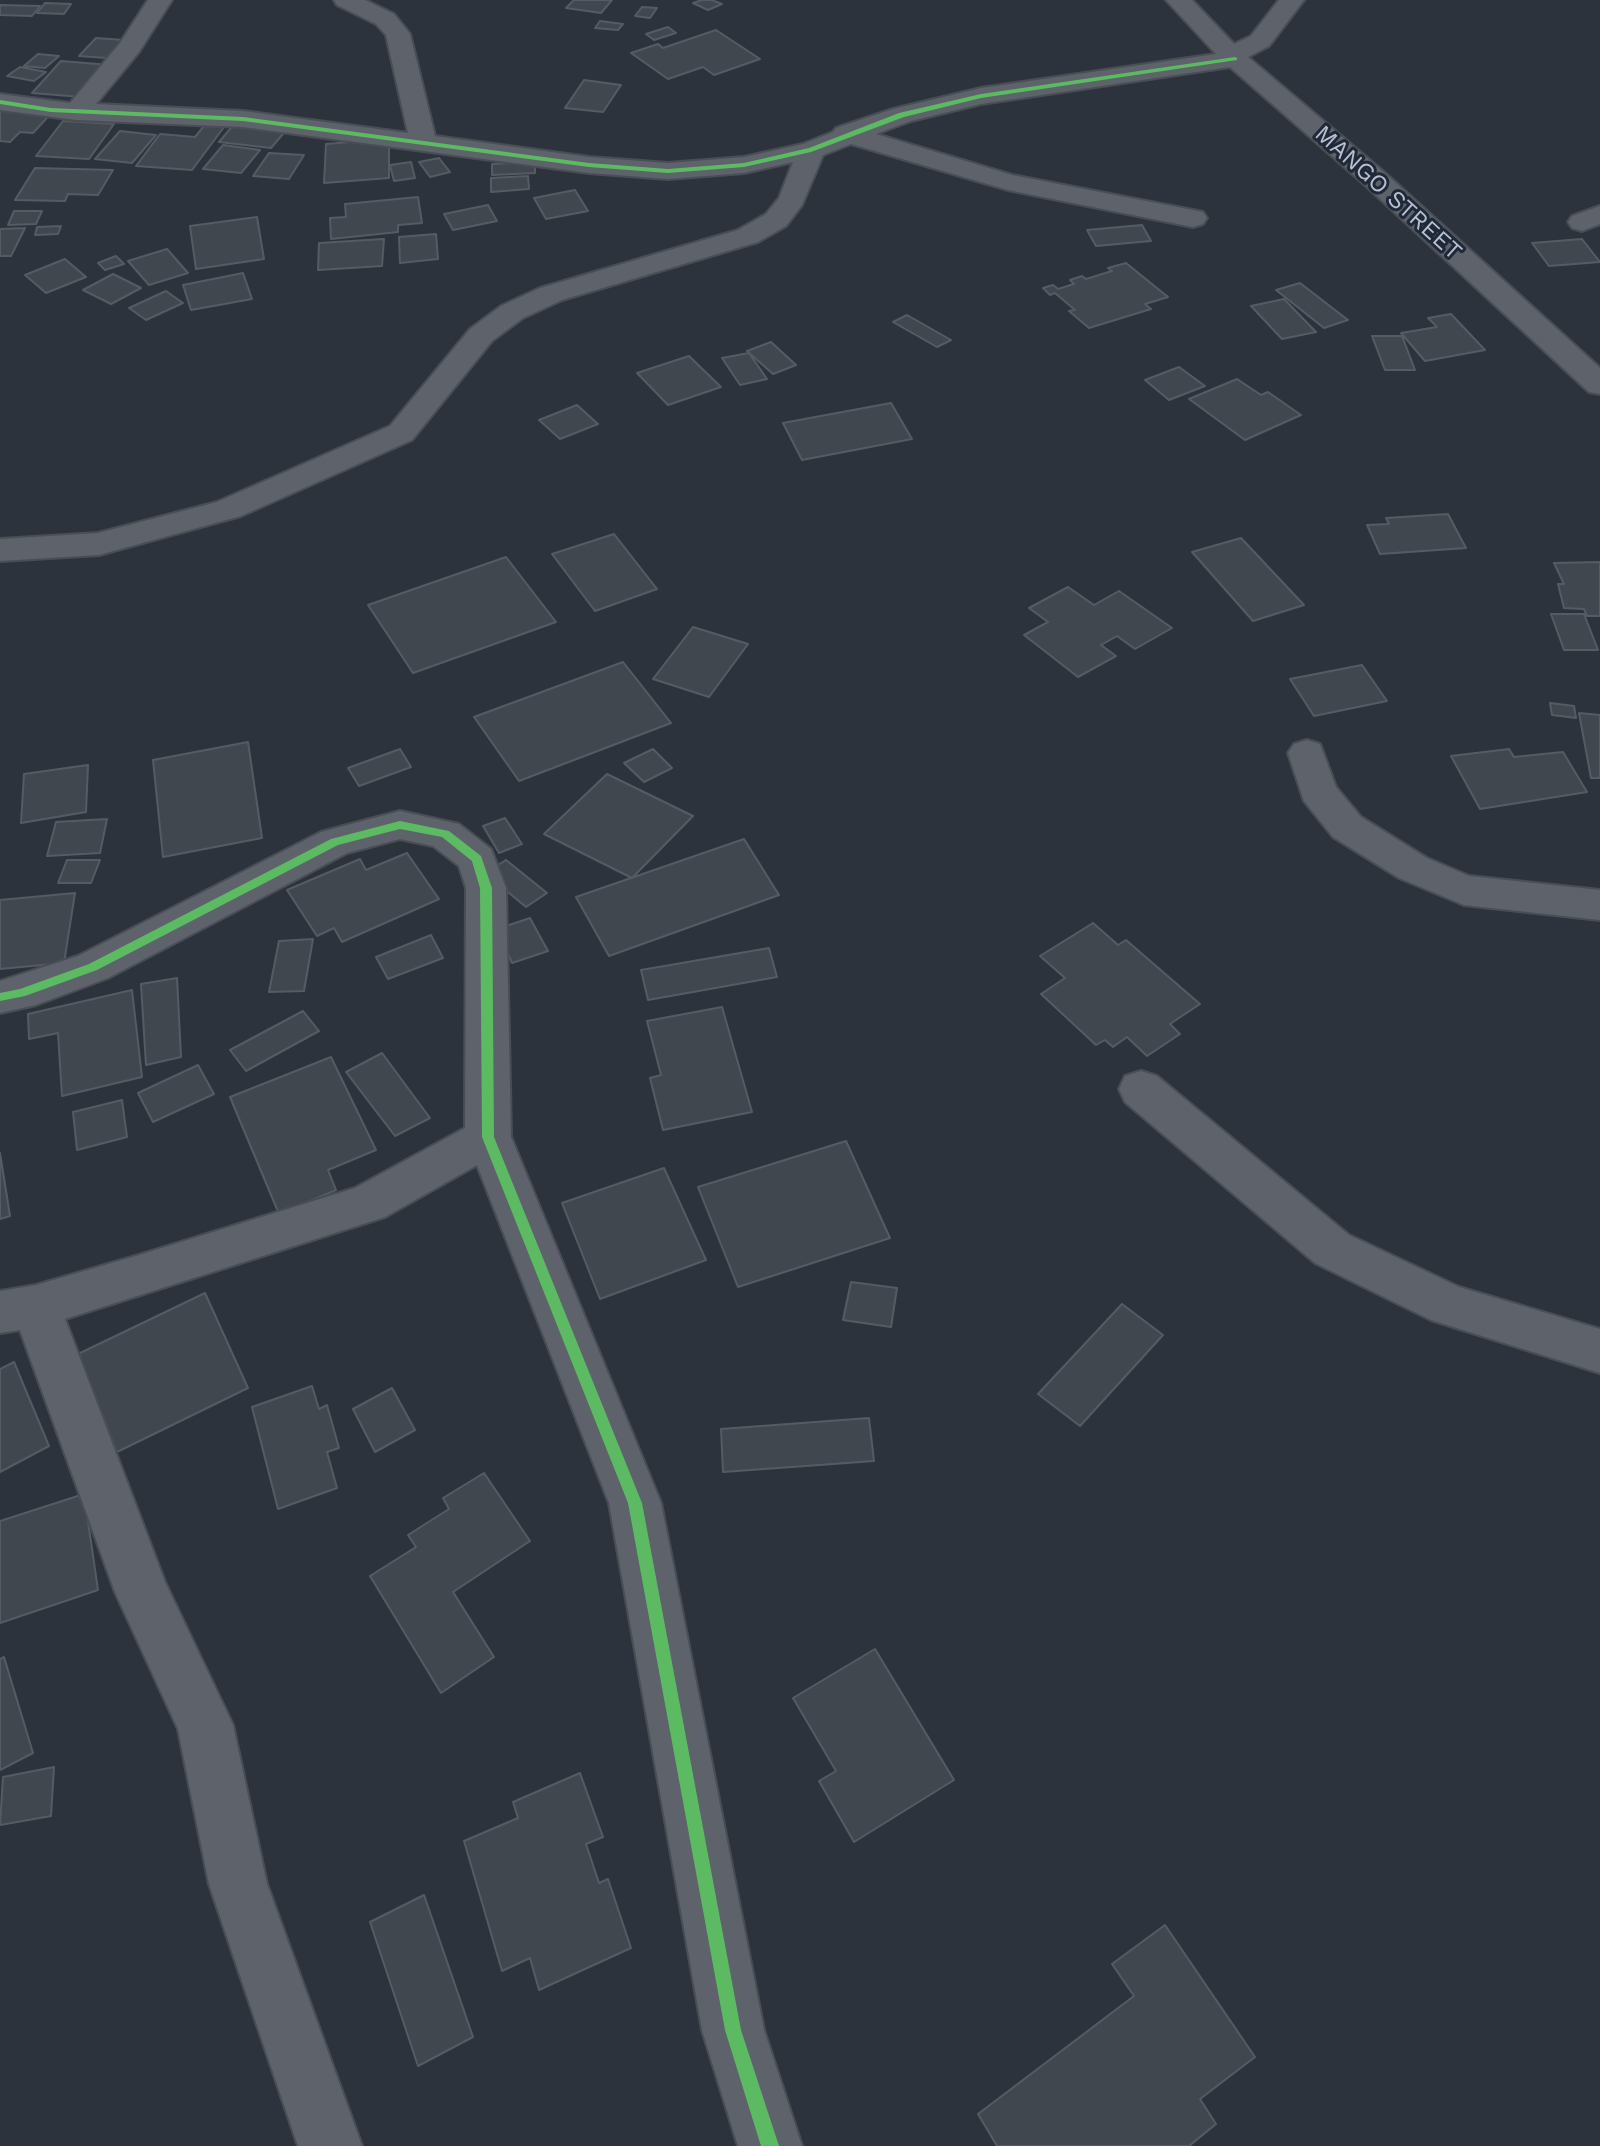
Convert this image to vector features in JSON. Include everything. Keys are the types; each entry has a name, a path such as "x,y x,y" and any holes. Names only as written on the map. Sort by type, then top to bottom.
{"street":[{"path":"76,112 130,47 160,0"},
{"path":"346,0 385,19 398,34 423,141"},
{"name":"MANGO STREET","path":"1178,0 1233,57 1375,179 1600,385"},
{"path":"0,102 76,112 243,119 589,165 668,171 744,165 811,150 845,134 902,115 981,96 1233,57 1260,41 1292,0"},
{"path":"845,134 1008,182 1193,218"},
{"path":"0,550 99,544 229,509 401,433 481,335 512,312 551,294 748,236 776,220 792,199 811,150"},
{"path":"1307,753 1318,791 1347,827 1413,868 1464,890 1600,905"},
{"path":"0,997 21,993 93,967 335,842 400,825 445,834 477,859 486,888 488,1137 635,1503 733,2030 770,2146"},
{"path":"1141,1089 1332,1249 1448,1305 1600,1351"},
{"path":"330,2146 238,1884 205,1725 142,1592 18,1309 369,1203 488,1137"}],"building":[{"path":"574,0 612,0 601,13 566,8"},
{"path":"702,0 722,4 708,10 693,3"},
{"path":"45,3 71,4 64,14 37,13"},
{"path":"0,5 40,6 32,16 0,15"},
{"path":"642,7 657,8 650,18 635,16"},
{"path":"600,21 623,24 618,30 595,28"},
{"path":"668,27 676,33 654,40 646,34"},
{"path":"716,30 760,59 714,75 703,67 668,79 631,53 658,44 663,48"},
{"path":"96,38 123,40 107,58 79,56"},
{"path":"38,54 59,56 45,68 24,66"},
{"path":"61,61 110,65 82,97 32,93"},
{"path":"20,67 46,72 34,81 7,76"},
{"path":"584,80 621,85 603,112 565,108"},
{"path":"0,107 56,108 33,133 20,132 10,142 0,141"},
{"path":"242,115 294,121 271,148 219,142"},
{"path":"63,121 114,124 89,159 36,156"},
{"path":"204,126 224,127 192,170 136,166 160,134 195,137"},
{"path":"120,131 156,135 132,163 95,159"},
{"path":"389,139 389,178 324,183 326,144"},
{"path":"223,145 260,150 241,173 203,169"},
{"path":"269,153 304,155 289,179 253,176"},
{"path":"439,158 450,172 430,177 419,162"},
{"path":"411,162 415,178 394,181 390,165"},
{"path":"535,162 535,173 492,175 492,164"},
{"path":"35,168 113,170 98,195 68,194 65,201 15,200"},
{"path":"528,176 529,189 491,192 491,178"},
{"path":"575,190 588,211 546,219 534,198"},
{"path":"418,197 422,223 398,225 398,232 331,239 330,218 346,217 345,204"},
{"path":"488,205 497,221 453,230 444,214"},
{"path":"14,211 42,211 36,224 8,225"},
{"path":"257,217 264,259 196,269 190,226"},
{"path":"1142,225 1151,241 1096,246 1087,230"},
{"path":"61,226 58,234 35,235 37,227"},
{"path":"25,228 11,256 0,256 0,229"},
{"path":"436,234 438,259 400,263 399,237"},
{"path":"384,239 382,266 318,270 319,243"},
{"path":"1582,239 1600,262 1549,266 1532,243"},
{"path":"167,249 188,273 149,285 128,261"},
{"path":"116,256 124,264 105,270 98,263"},
{"path":"65,259 86,277 46,293 25,275"},
{"path":"1126,263 1168,297 1145,304 1151,309 1089,328 1069,311 1075,310 1055,293 1050,295 1043,288 1053,285 1058,289 1074,284 1070,280 1082,276 1086,279"},
{"path":"243,273 252,299 191,310 183,285"},
{"path":"113,274 141,288 111,304 83,290"},
{"path":"1300,283 1348,320 1324,328 1276,290"},
{"path":"166,291 183,303 146,320 129,308"},
{"path":"1284,299 1316,332 1282,339 1251,306"},
{"path":"1451,314 1485,350 1425,361 1401,333 1437,327 1428,318"},
{"path":"907,315 951,340 937,347 893,322"},
{"path":"1372,336 1402,336 1415,370 1385,370"},
{"path":"771,342 796,365 773,374 747,351"},
{"path":"749,353 767,379 740,385 722,358"},
{"path":"689,356 721,387 668,405 637,373"},
{"path":"1179,367 1205,386 1169,400 1145,380"},
{"path":"1237,379 1261,395 1268,392 1301,415 1245,440 1189,399"},
{"path":"891,403 912,439 802,460 783,423"},
{"path":"577,405 598,424 560,439 539,420"},
{"path":"1448,514 1466,548 1380,554 1367,525 1389,524 1386,518"},
{"path":"614,534 657,589 595,611 552,554"},
{"path":"1241,538 1304,605 1253,621 1192,552"},
{"path":"506,557 556,622 413,673 368,605"},
{"path":"1600,562 1600,616 1587,616 1584,609 1564,608 1558,584 1564,584 1554,563"},
{"path":"1068,587 1094,605 1119,591 1172,628 1135,649 1117,636 1101,645 1116,656 1078,677 1024,635 1048,622 1029,608"},
{"path":"1551,614 1584,614 1598,650 1564,650"},
{"path":"693,627 748,644 709,697 653,679"},
{"path":"623,662 671,723 519,781 474,717"},
{"path":"1362,665 1387,701 1314,716 1290,679"},
{"path":"1550,703 1574,706 1576,718 1552,715"},
{"path":"1579,713 1600,715 1600,778 1591,778"},
{"path":"248,742 262,838 163,857 153,760"},
{"path":"400,749 411,767 359,786 348,768"},
{"path":"653,749 672,768 644,782 624,763"},
{"path":"1509,749 1514,757 1563,752 1587,792 1480,809 1451,756"},
{"path":"88,765 86,812 21,823 24,774"},
{"path":"607,774 693,816 632,878 544,834"},
{"path":"505,818 522,844 499,853 483,826"},
{"path":"107,819 100,853 47,856 56,822"},
{"path":"744,839 779,895 609,956 576,897"},
{"path":"407,853 439,899 342,942 334,928 317,936 287,890 360,859 366,870"},
{"path":"67,860 100,860 91,883 58,883"},
{"path":"506,860 547,893 526,907 485,873"},
{"path":"75,893 64,963 0,969 0,900"},
{"path":"530,918 548,951 512,963 497,929"},
{"path":"1093,923 1118,945 1126,940 1200,1004 1170,1024 1180,1034 1147,1056 1127,1037 1113,1047 1105,1040 1096,1045 1041,994 1065,978 1040,956"},
{"path":"431,935 443,958 388,979 376,957"},
{"path":"313,939 304,991 269,992 279,941"},
{"path":"769,948 777,977 648,1000 641,970"},
{"path":"177,978 181,1057 146,1065 141,984"},
{"path":"132,990 142,1077 62,1096 58,1033 29,1039 28,1014"},
{"path":"722,1007 752,1112 663,1130 650,1078 661,1075 647,1021"},
{"path":"303,1011 319,1031 246,1071 230,1050"},
{"path":"382,1053 430,1118 395,1136 346,1072"},
{"path":"331,1057 376,1150 328,1170 336,1190 279,1214 230,1097"},
{"path":"198,1065 214,1094 153,1122 138,1093"},
{"path":"122,1100 127,1137 77,1150 73,1112"},
{"path":"846,1141 890,1238 738,1287 698,1187"},
{"path":"0,1153 10,1216 0,1219"},
{"path":"664,1168 706,1260 600,1299 562,1203"},
{"path":"851,1282 897,1288 891,1327 843,1320"},
{"path":"205,1293 248,1388 117,1452 78,1354"},
{"path":"1122,1304 1163,1335 1080,1426 1038,1394"},
{"path":"14,1362 49,1446 0,1472 0,1369"},
{"path":"312,1386 319,1409 327,1405 339,1448 327,1452 337,1488 278,1509 252,1407"},
{"path":"392,1388 415,1430 375,1452 353,1409"},
{"path":"869,1418 874,1461 723,1472 721,1429"},
{"path":"484,1473 530,1541 453,1592 494,1657 441,1693 370,1576 416,1547 408,1535 449,1509 443,1498"},
{"path":"84,1494 98,1590 0,1623 0,1521"},
{"path":"875,1649 954,1780 854,1842 819,1781 836,1771 793,1698"},
{"path":"4,1657 33,1753 0,1770 0,1659"},
{"path":"54,1767 51,1816 0,1825 3,1777"},
{"path":"580,1773 603,1837 586,1844 599,1883 608,1879 631,1948 539,1990 530,1958 502,1971 464,1841 518,1818 513,1802"},
{"path":"424,1895 473,2037 418,2066 370,1922"},
{"path":"1165,1925 1255,2057 1200,2099 1216,2124 1189,2146 997,2146 978,2114 1134,1996 1112,1964"}],"cycle path":[{"path":"0,102 51,110 243,119 589,165 668,171 744,165 811,150 902,115 981,96 1235,59"},
{"path":"0,997 21,993 93,967 335,842 400,825 445,834 477,859 486,888 488,1137 635,1503 733,2030 770,2146"}]}
